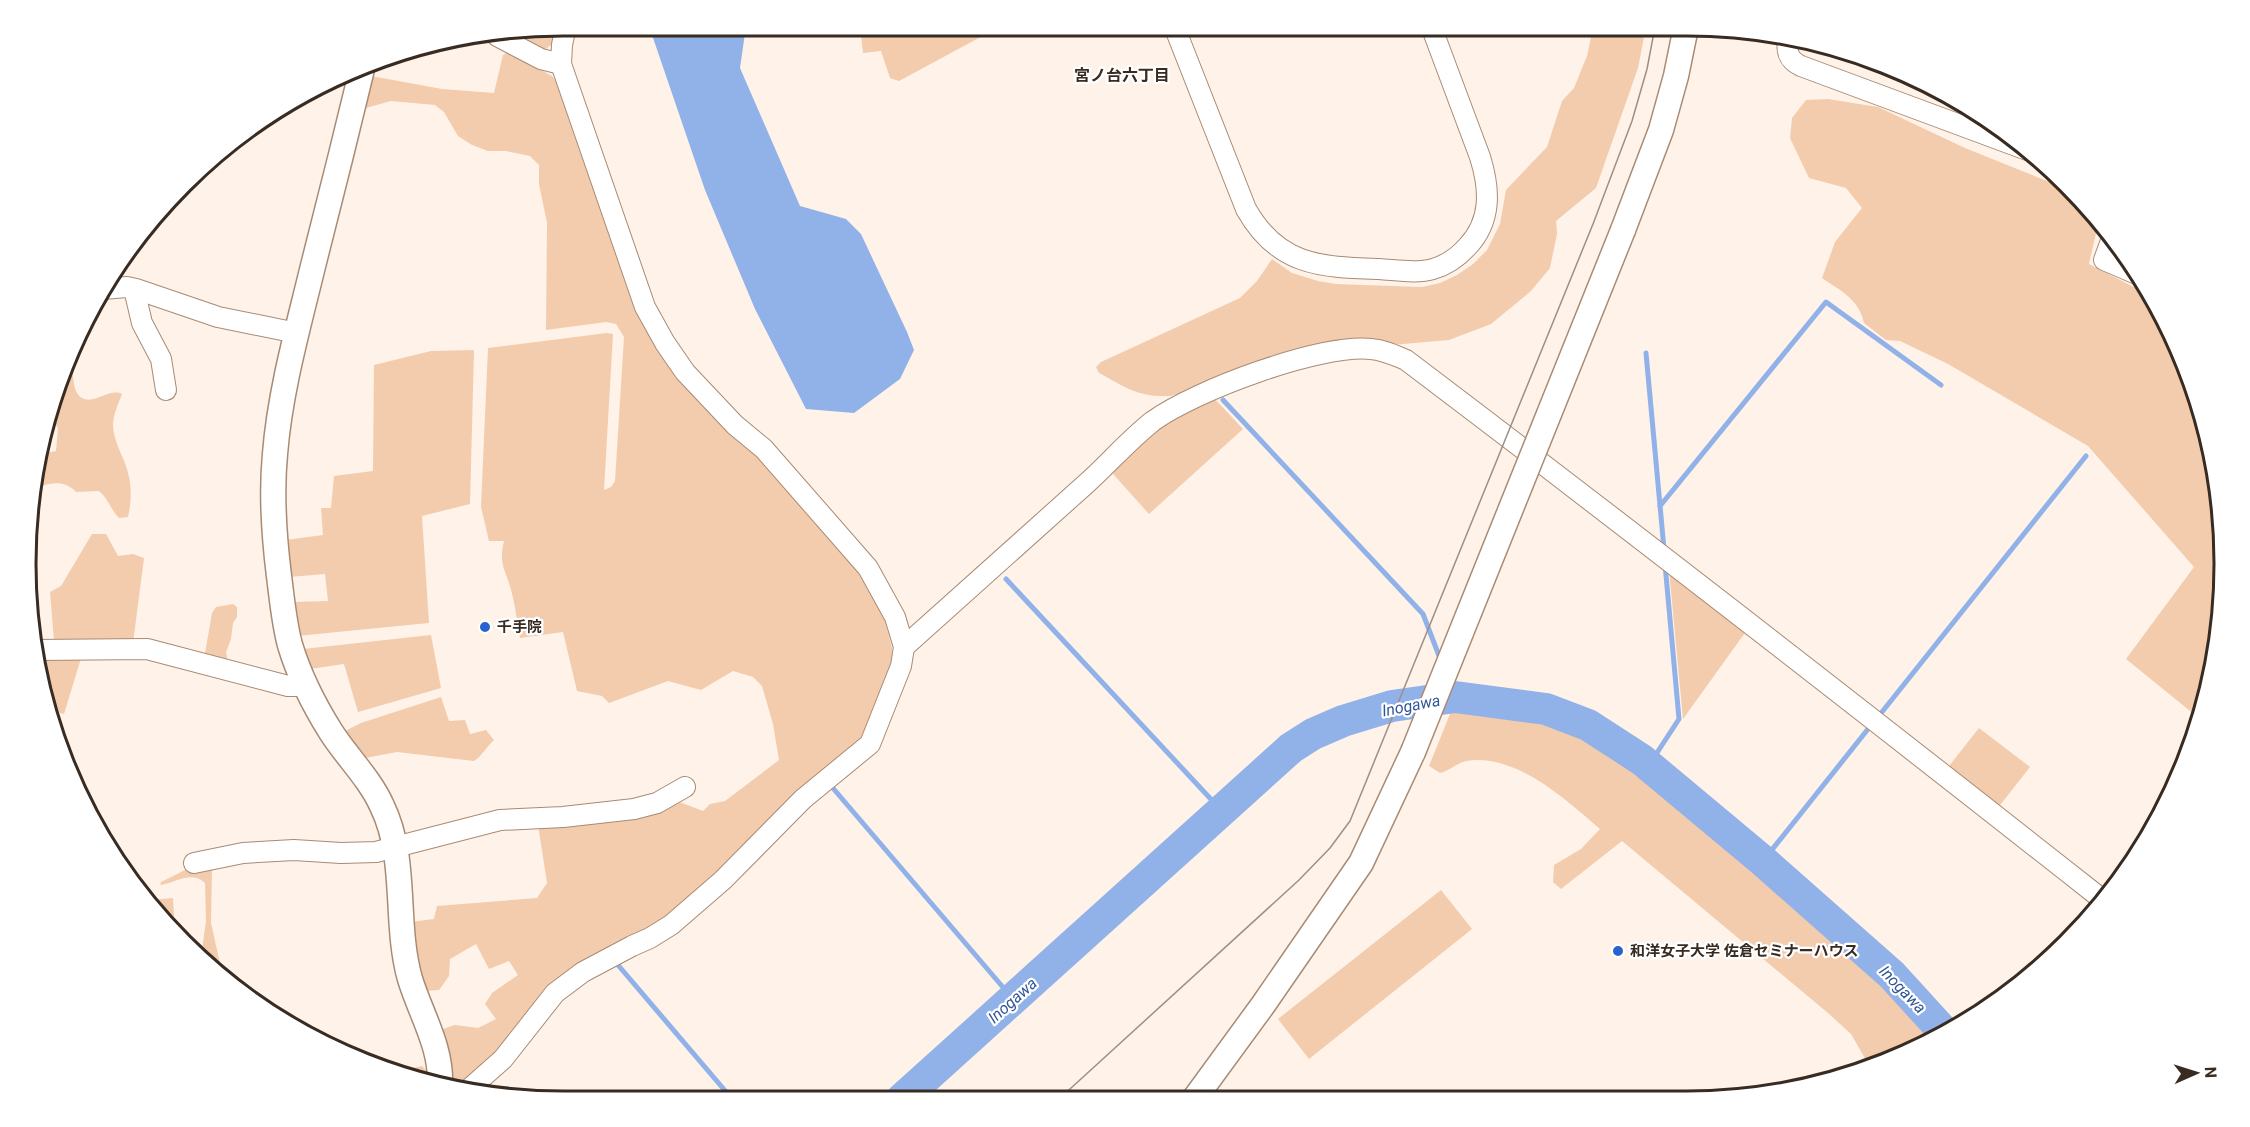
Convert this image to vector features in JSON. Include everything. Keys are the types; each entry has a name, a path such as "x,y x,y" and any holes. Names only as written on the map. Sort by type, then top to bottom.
{"street":[{"path":"476,1083 503,1059 555,993 583,972 671,925 723,880 803,799 870,744 901,666 904,647 895,617 868,568 764,449 711,402 685,372 665,343 645,307 561,64 564,36"},
{"path":"1178,36 1246,209 1258,228 1287,252 1310,263 1336,267 1423,271 1447,263 1472,242 1483,223 1488,195 1487,178 1480,157 1435,36"},
{"path":"1200,1091 1263,1005 1361,862 1413,752 1661,130 1684,36"},
{"path":"504,40 541,59 561,64"},
{"path":"1787,46 1788,55 1801,66 2004,142"},
{"path":"360,77 297,333 280,414 275,453 274,539 290,643 306,686 331,732 381,802 391,825 396,848 401,935 410,978 438,1055 439,1076"},
{"path":"2109,247 2104,260 2124,269"},
{"path":"114,289 134,289 218,316 297,333"},
{"path":"134,289 142,323 161,359 166,390"},
{"path":"904,647 1093,478 1153,421 1226,384 1262,370 1344,350 1370,349 1390,353 1406,360 1757,627 2097,895"},
{"path":"44,650 147,649 288,686 306,686"},
{"path":"194,863 243,853 294,850 376,852 500,820 563,818 634,809 657,803 685,786"}],"shaded area":[{"path":"554,36 551,45 543,51 516,38"},
{"path":"861,36 982,36 899,81 890,78 881,51 863,53"},
{"path":"1591,36 1644,36 1638,68 1596,188 1556,221 1557,234 1550,268 1531,291 1491,324 1449,340 1392,345 1170,396 1140,393 1099,373 1096,367 1101,362 1240,298 1257,281 1272,259 1292,273 1336,284 1422,287 1440,283 1457,275 1487,250 1500,224 1506,190 1547,147 1562,101 1574,88 1587,56"},
{"path":"508,52 552,76 563,89 639,309 861,574 878,600 892,648 892,667 865,741 666,922 626,942 467,1082 448,1077 440,1030 455,1025 478,1028 496,1019 485,1004 492,993 518,975 509,961 489,969 476,944 450,959 449,976 439,990 425,991 417,974 410,922 434,919 437,906 537,898 547,883 538,825 677,801 703,811 710,804 725,801 779,760 773,724 762,686 753,677 733,671 701,690 668,681 609,703 602,696 577,691 563,632 520,638 512,592 503,565 504,541 489,541 481,507 488,348 613,334 604,490 611,487 615,481 624,337 616,324 606,322 546,330 547,223 539,184 539,165 530,156 506,151 488,151 472,145 458,136 444,112 435,105 391,101 362,109 371,76 442,89 494,93 503,55"},
{"path":"1828,99 1878,107 1965,148 2050,182 2096,232 2089,264 2136,288 2160,330 2186,394 2204,461 2209,495 2213,529 2213,598 2204,666 2192,713 2126,659 2194,567 2088,446 1948,364 1900,341 1886,340 1864,323 1858,308 1848,296 1822,278 1835,242 1862,208 1846,188 1809,178 1790,138 1792,118 1806,100"},
{"path":"474,350 470,504 422,516 429,623 297,636 293,602 328,601 325,574 289,577 285,540 323,535 321,508 331,508 334,476 373,471 374,365 431,351"},
{"path":"72,373 77,392 84,399 94,399 113,393 122,394 113,426 130,485 128,517 119,518 99,491 76,492 67,485 57,483 42,486 48,453 56,451 58,428 55,423"},
{"path":"1213,397 1243,429 1149,514 1111,469 1158,427"},
{"path":"92,534 106,534 118,556 133,554 144,558 133,643 54,641 50,592 61,586"},
{"path":"1669,570 1747,630 1683,719"},
{"path":"233,604 237,607 237,617 233,623 231,639 226,652 229,667 204,659 212,613 216,607"},
{"path":"431,635 441,688 358,712 344,664 310,669 303,649"},
{"path":"82,655 64,714 58,712 45,656"},
{"path":"441,697 449,721 465,720 470,734 486,730 494,740 474,761 397,752 365,758 343,732 361,723"},
{"path":"1454,704 1544,716 1587,732 1642,768 1759,866 1888,979 1934,1029 1866,1059 1851,1034 1828,1013 1622,841 1561,889 1553,882 1554,865 1581,849 1600,829 1539,781 1503,764 1485,760 1459,763 1440,773 1429,766"},
{"path":"1979,728 2030,767 1997,809 1946,770"},
{"path":"207,865 212,870 211,923 220,963 202,947 206,921 205,883 200,879 189,877 160,885 161,882 187,869"},
{"path":"1441,890 1472,929 1309,1059 1278,1019"},
{"path":"173,898 174,919 167,911 157,899"},
{"path":"422,1066 430,1074 427,1073 412,1068"}],"water":[{"path":"652,36 745,36 740,68 800,206 846,219 861,234 907,332 914,350 900,379 854,413 806,409 755,309 705,190"}],"waterway":[{"path":"1660,506 1826,302 1941,385"},
{"path":"1646,353 1664,549"},
{"path":"1223,400 1423,614 1441,661"},
{"path":"1878,717 2086,456"},
{"path":"1649,765 1679,719 1665,564"},
{"path":"1006,579 1221,810"},
{"path":"1450,683 1455,697"},
{"name":"Inogawa","path":"911,1091 1291,748 1313,734 1343,721 1392,706 1455,697 1546,709 1588,725 1642,760 1763,861 1892,975 1939,1026"},
{"path":"1763,861 1872,724"},
{"path":"832,787 1013,999"},
{"path":"618,965 725,1091"}],"tram line":[{"path":"1068,1091 1299,880 1330,848 1350,821 1593,224 1632,121 1647,69 1653,36"}],"place":[{"name":"千手院","path":"485,627"},
{"name":"和洋女子大学 佐倉セミナーハウス","path":"1618,951"}],"district":[{"name":"宮ノ台六丁目","path":"1122,75"}]}
